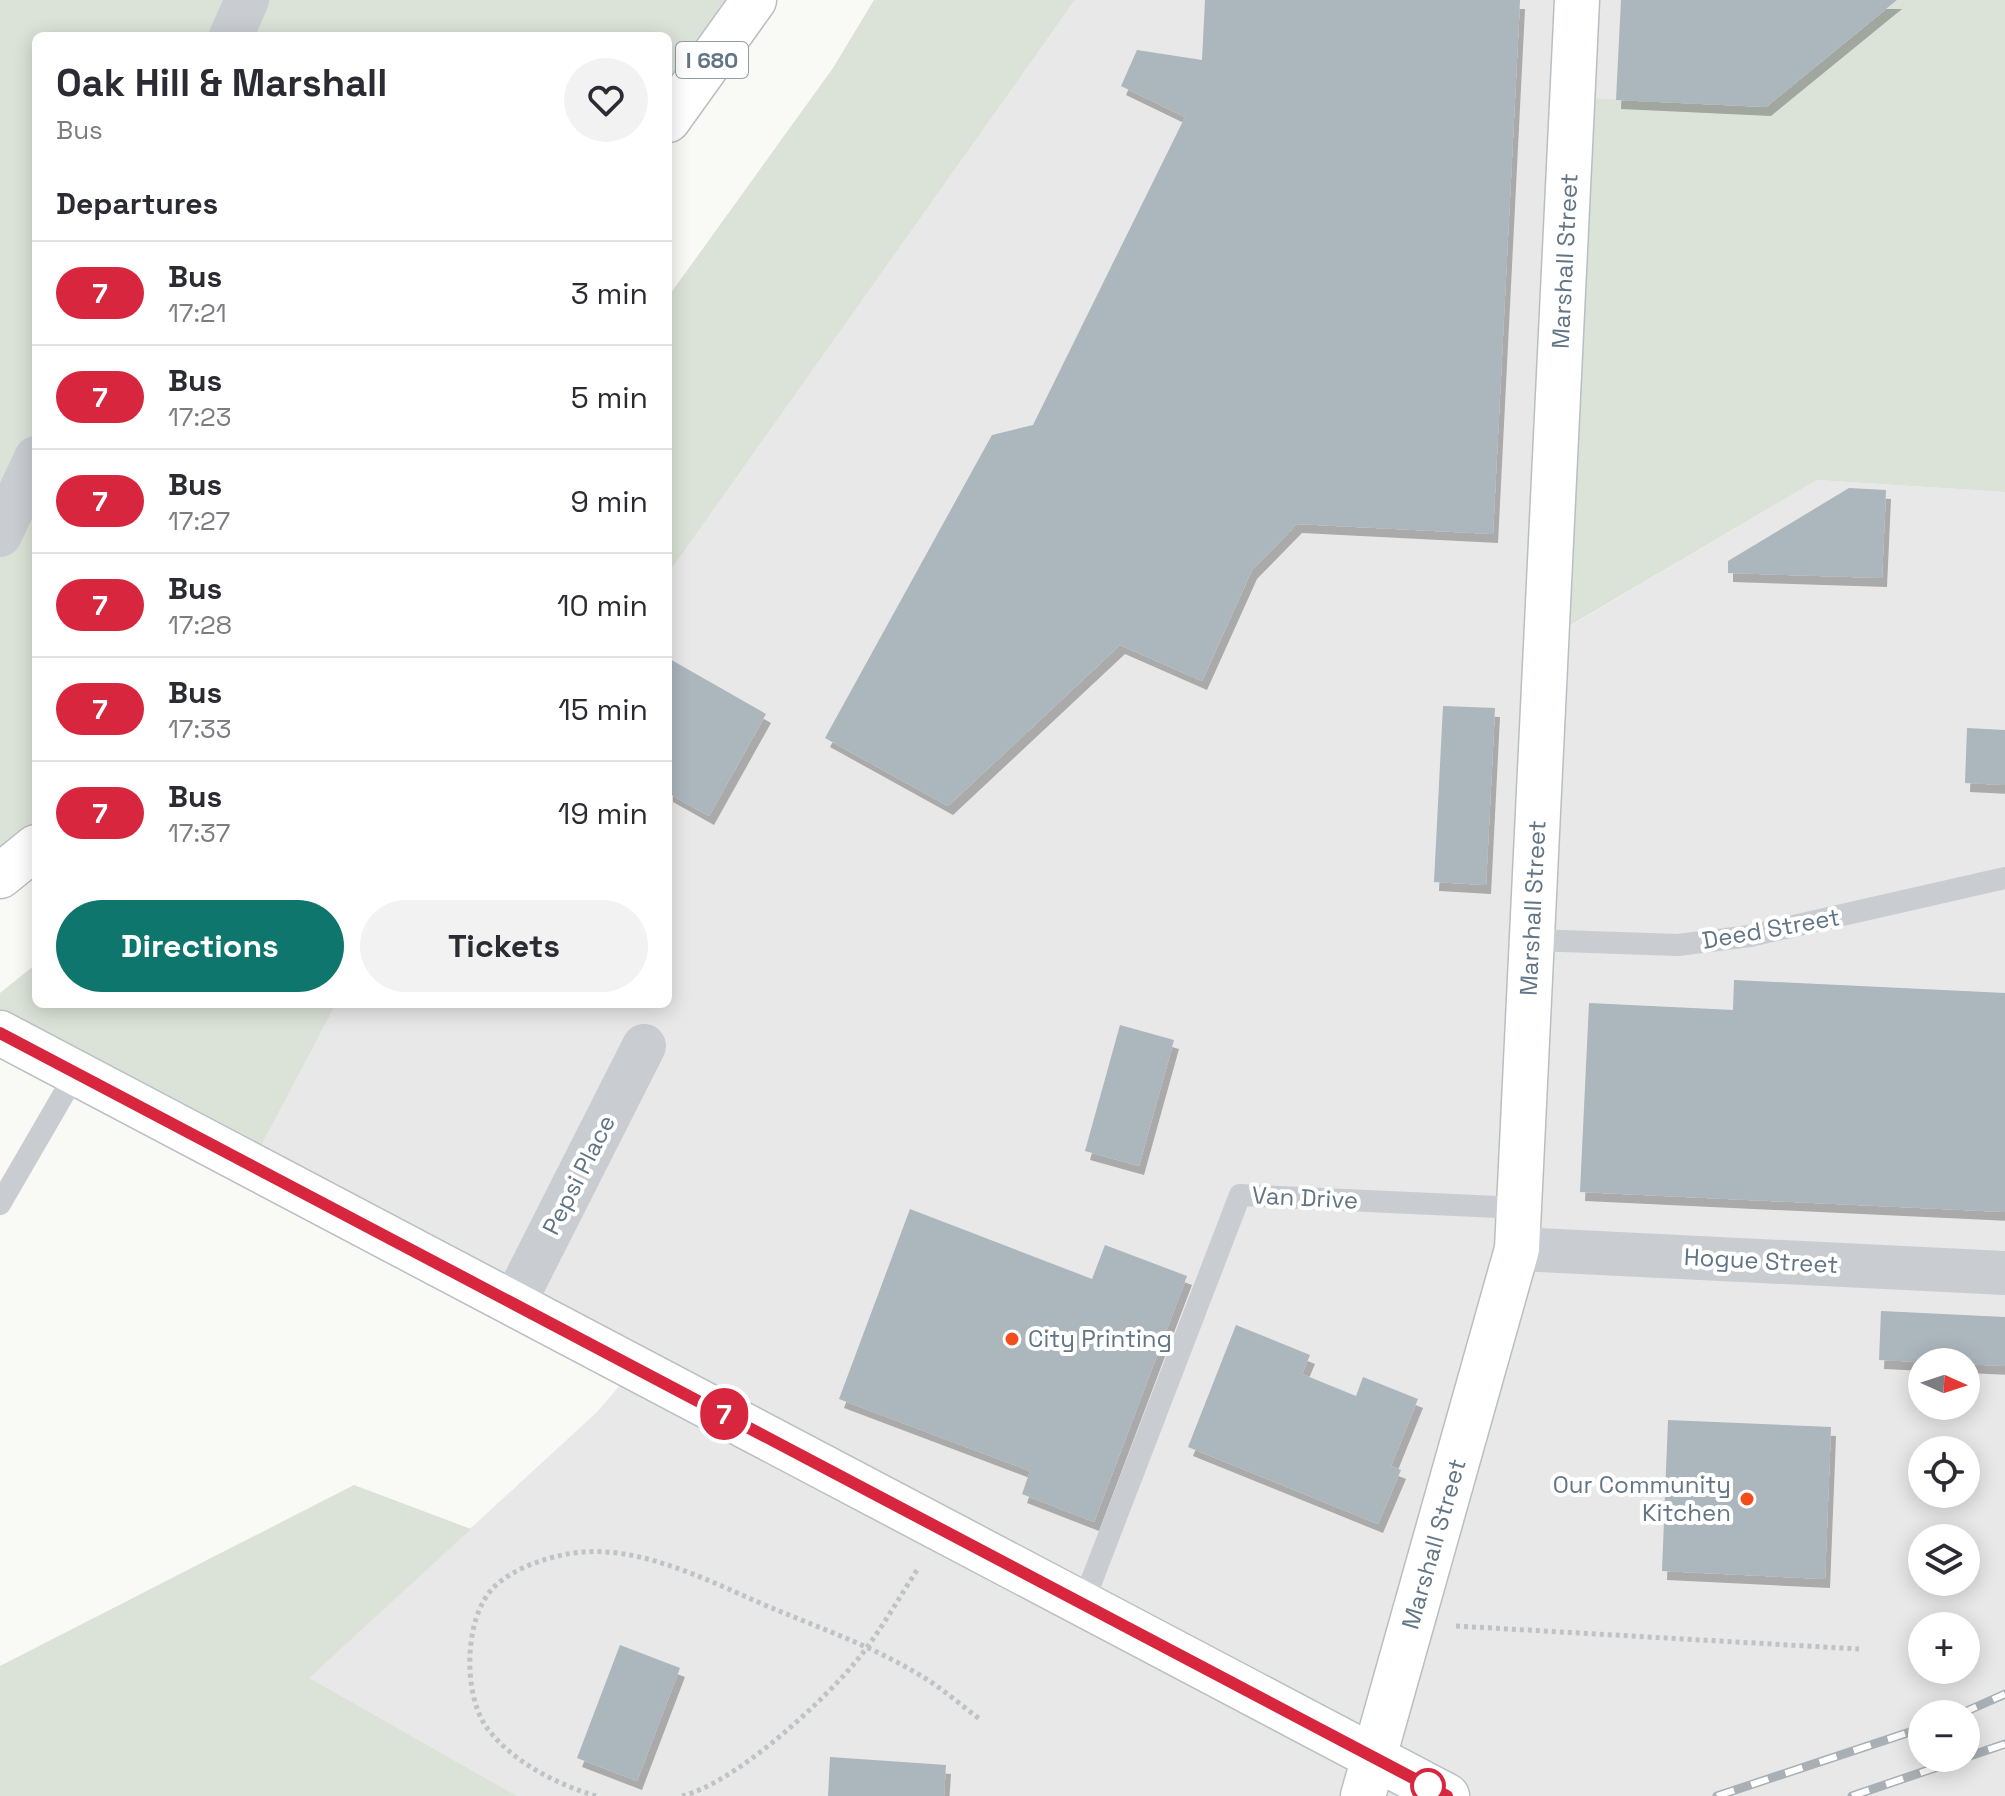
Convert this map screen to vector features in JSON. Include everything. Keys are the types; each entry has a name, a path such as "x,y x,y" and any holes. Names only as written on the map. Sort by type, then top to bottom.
{"main road":[{"name":"I 680","path":"672,114 754,0"},
{"name":"Marshall Street","path":"1368,1777 1518,1228 1577,0"},
{"path":"0,876 32,850"},
{"path":"0,1033 1083,1603 1368,1777 1447,1796"}],"street":[{"path":"233,32 247,0"},
{"path":"0,535 32,467"},
{"name":"Pepsi Place","path":"514,1303 644,1046"},
{"name":"Hogue Street","path":"1518,1228 2005,1273"}],"lane":[{"name":"Deed Street","path":"1532,940 1678,945 1750,936 2005,878"},
{"path":"0,1204 76,1073"},
{"name":"Van Drive","path":"1083,1603 1240,1195 1518,1228"}],"path":[{"path":"682,1796 730,1772 781,1736 854,1664 944,1530"},
{"path":"596,1796 571,1789 523,1762 485,1724 468,1673 474,1626 493,1588 533,1564 584,1552 648,1559 866,1647 923,1677 981,1720"},
{"path":"1411,1623 1859,1649"}],"shaded area":[{"path":"0,0 754,0 672,114 672,32 32,32 32,850 0,876"},
{"path":"874,0 1075,0 672,568 672,291 833,68"},
{"path":"1075,0 1897,0 1766,107 1573,97 1548,639 1817,480 2005,492 2005,1796 517,1796 308,1678 597,1412 635,1368 251,1165 334,1008 672,1008 672,568"},
{"path":"1897,0 2005,0 2005,492 1817,480 1547,639 1573,97 1766,107"},
{"path":"32,967 32,1008 334,1008 251,1165 0,1032 0,993"},
{"path":"354,1485 471,1529 309,1678 517,1796 0,1796 0,1666"}],"building":[{"path":"1205,0 1520,0 1493,534 1297,524 1252,570 1202,681 1120,645 948,806 825,738 992,435 1033,425 1185,117 1121,86 1137,50 1202,60"},
{"path":"1621,0 1897,0 1766,107 1616,100"},
{"path":"1849,488 1886,490 1882,578 1728,573 1728,561"},
{"path":"672,660 766,714 709,816 672,795"},
{"path":"1443,706 1495,708 1486,885 1434,882"},
{"path":"1967,728 2005,730 2005,785 1965,783"},
{"path":"1734,980 2005,993 2005,1212 1580,1192 1589,1003 1733,1010"},
{"path":"1120,1025 1174,1040 1139,1166 1085,1151"},
{"name":"City Printing","path":"910,1209 1092,1279 1105,1245 1187,1276 1094,1522 1022,1494 1030,1471 839,1399"},
{"path":"1881,1311 2005,1317 2005,1366 1980,1365 1980,1348 1908,1348 1908,1361 1879,1360"},
{"path":"1236,1325 1310,1355 1302,1374 1356,1396 1363,1377 1418,1399 1391,1466 1401,1470 1378,1524 1188,1447"},
{"name":"Our Community Kitchen","path":"1668,1420 1831,1427 1825,1579 1662,1571"},
{"path":"620,1645 680,1668 637,1781 577,1758"},
{"path":"830,1757 946,1765 944,1796 828,1796"}],"railway":[{"path":"1980,1705 2005,1694"},
{"path":"1717,1796 1908,1733"},
{"path":"1852,1796 2005,1744"}],"bus line":[{"name":"7","path":"0,1033 1447,1796"}],"place":[{"name":"City Printing","path":"1012,1339"},
{"name":"Our Community Kitchen","path":"1747,1499"}]}
